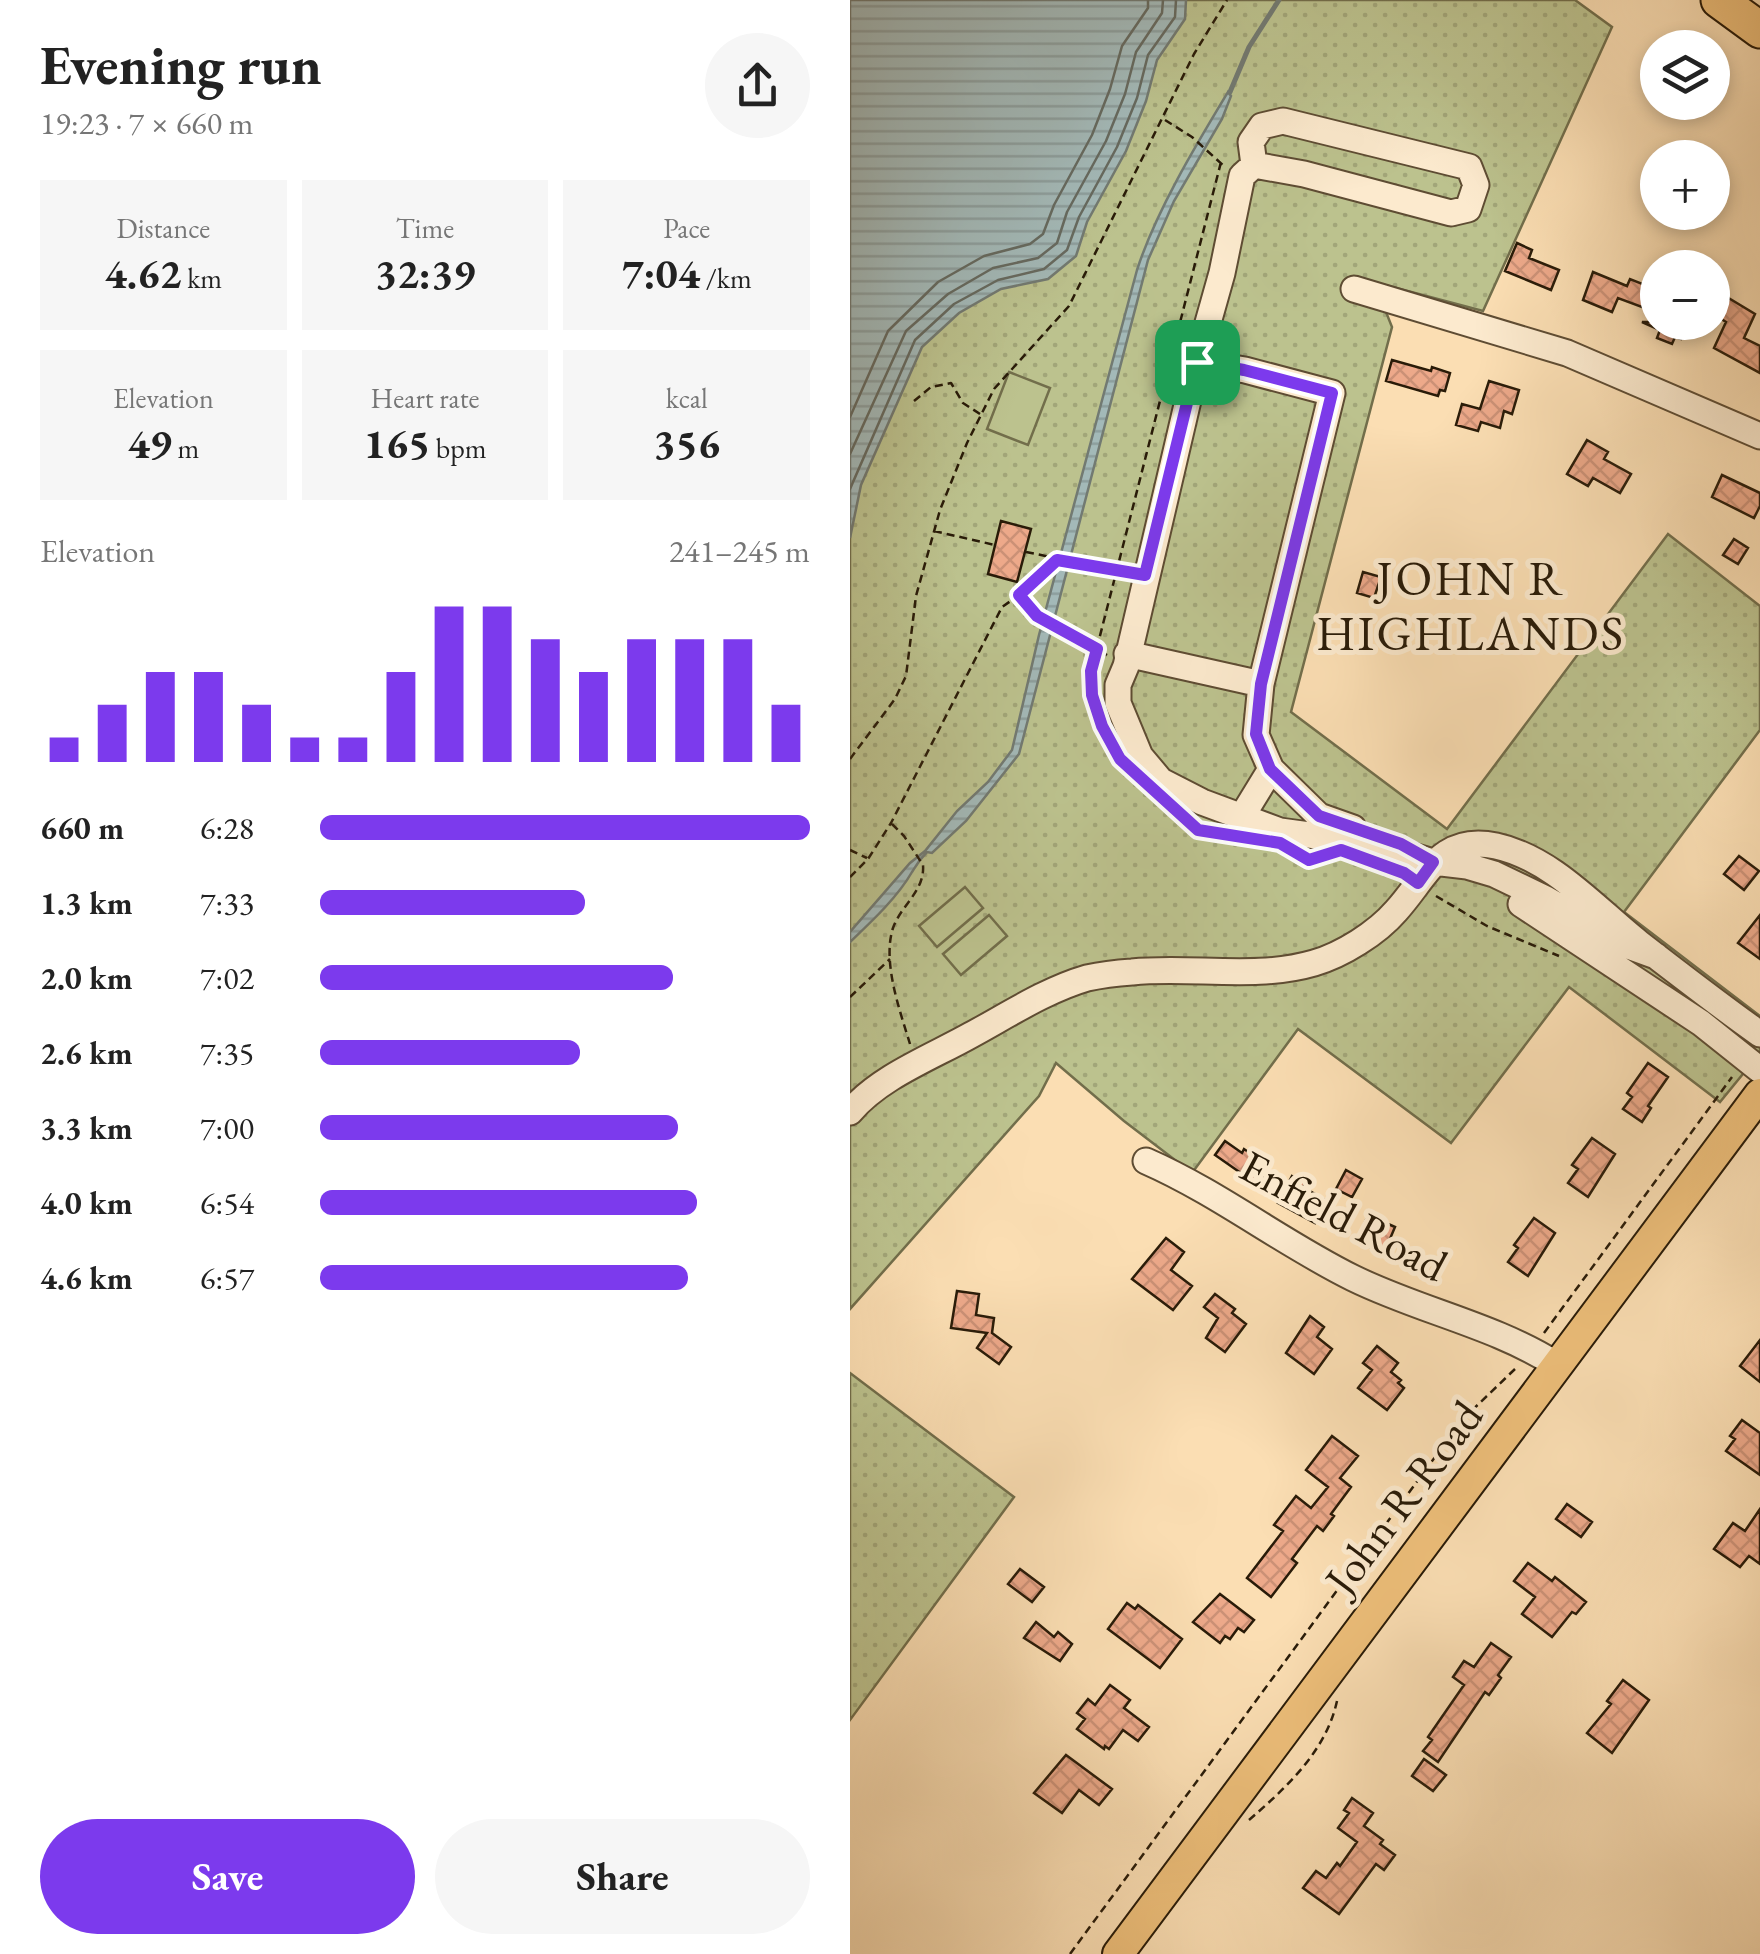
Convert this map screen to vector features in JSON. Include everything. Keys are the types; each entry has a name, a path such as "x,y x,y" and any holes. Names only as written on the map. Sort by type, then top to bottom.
{"highway":[{"path":"1719,0 1760,30"}],"main road":[{"name":"John R Road","path":"1118,1954 1760,1094"}],"street":[{"path":"1254,166 1251,142 1262,126 1284,121 1469,167 1476,185 1468,209 1451,214 1304,174 1254,166 1242,176 1222,273 1118,685 1118,703 1140,756 1161,780 1241,818 1280,831 1368,843 1425,873 1518,902 1619,954 1656,956"},
{"path":"1354,288 1567,353 1760,436"},
{"path":"1197,362 1332,393 1261,684 1256,734 1270,769 1319,816 1401,844 1425,873"},
{"path":"1126,660 1261,684"},
{"path":"1241,818 1270,769"},
{"path":"850,1112 860,1099 917,1065 1030,1003 1086,978 1132,972 1262,970 1314,963 1361,940 1394,913 1425,873 1454,846 1504,848 1566,882 1760,1034"},
{"path":"1494,874 1504,848"},
{"path":"1425,873 1467,866 1494,874 1546,899 1701,1023 1748,1071"},
{"name":"Enfield Road","path":"1146,1161 1198,1186 1310,1256 1357,1280 1514,1340 1557,1365"}],"path":[{"path":"850,759 906,676 916,596 934,531 981,414 994,389 1069,306 1194,54 1226,0"},
{"path":"1163,119 1214,155"},
{"path":"1111,743 1092,695 1091,671 1221,162"},
{"path":"914,400 931,387 951,382 963,403 981,414"},
{"path":"934,531 995,544"},
{"path":"1026,552 1145,575"},
{"path":"850,877 868,859 891,823 1002,607 1057,560"},
{"path":"1019,595 1037,616 1126,660"},
{"path":"1182,813 1198,830 1217,832"},
{"path":"891,823 918,854 924,874 893,930 891,958 917,1065"},
{"path":"850,850 868,859"},
{"path":"1425,873 1487,926 1566,959"},
{"path":"850,997 891,958"},
{"path":"1542,1335 1748,1071"},
{"path":"1070,1954 1463,1419 1520,1365"}],"green space":[{"path":"850,0 1575,0 1612,27 1483,311 1374,282 1392,327 1291,712 1447,829 1668,534 1760,606 1760,730 1624,912 1760,1016 1760,1053 1720,1102 1569,987 1451,1143 1298,1029 1192,1173 1056,1063 1039,1096 850,1309"},
{"path":"1009,372 1050,388 1028,445 987,429"},
{"path":"965,887 983,908 937,947 919,926"},
{"path":"989,915 1007,936 961,975 943,954"},
{"path":"850,1373 1014,1497 850,1720"}],"water":[{"path":"850,0 1186,0 1185,19 1157,60 1126,151 1087,222 1076,256 1048,279 1001,289 959,313 922,347 861,485 850,538"},
{"path":"1228,92 1231,96 1222,119 1174,201 1148,260 1019,754 966,821 932,853 924,855 891,900 850,942 850,932 957,811 988,782 1012,750 1137,270 1166,202"}],"building":[{"path":"1517,243 1532,250 1529,258 1559,270 1551,290 1505,271"},
{"path":"1593,272 1627,286 1630,279 1640,283 1640,306 1618,298 1612,312 1583,300"},
{"path":"1730,299 1755,314 1744,338 1760,346 1760,373 1714,348 1718,340 1730,340"},
{"path":"1392,360 1450,373 1445,391 1440,390 1438,396 1386,381"},
{"path":"1489,381 1519,390 1512,414 1504,411 1500,428 1481,422 1478,431 1456,425 1462,404 1480,409"},
{"path":"1587,440 1608,452 1604,459 1631,474 1620,493 1593,478 1588,486 1567,474"},
{"path":"1722,475 1760,493 1760,506 1754,518 1712,497"},
{"path":"1001,521 1031,529 1017,582 988,574"},
{"path":"1734,539 1748,548 1738,564 1723,555"},
{"path":"1363,572 1381,577 1374,598 1357,593"},
{"path":"1739,856 1759,871 1744,890 1724,874"},
{"path":"1760,915 1760,959 1738,943"},
{"path":"1648,1063 1668,1077 1642,1122 1623,1109 1632,1097 1627,1093"},
{"path":"1592,1138 1615,1154 1588,1197 1568,1183 1578,1169 1572,1165"},
{"path":"1225,1141 1270,1167 1258,1185 1215,1155"},
{"path":"1346,1170 1362,1179 1352,1197 1336,1189"},
{"path":"1292,1176 1327,1201 1315,1223 1278,1203"},
{"path":"1368,1215 1395,1227 1384,1253 1367,1246 1371,1238 1360,1234"},
{"path":"1534,1218 1555,1233 1528,1276 1508,1262 1518,1248 1514,1245"},
{"path":"1166,1238 1184,1252 1171,1270 1192,1286 1173,1310 1132,1279"},
{"path":"957,1291 979,1294 976,1315 994,1318 992,1333 1011,1347 999,1364 977,1348 987,1333 951,1328"},
{"path":"1215,1294 1235,1309 1232,1313 1246,1324 1225,1352 1206,1338 1218,1318 1204,1307"},
{"path":"1310,1316 1324,1327 1317,1337 1332,1349 1314,1374 1286,1353"},
{"path":"1760,1340 1760,1382 1740,1366"},
{"path":"1377,1346 1398,1363 1391,1372 1404,1388 1387,1410 1358,1388 1372,1370 1363,1363"},
{"path":"1742,1420 1760,1433 1760,1475 1726,1451 1735,1439 1730,1436"},
{"path":"1332,1436 1358,1456 1340,1478 1351,1487 1323,1531 1317,1526 1292,1559 1297,1563 1271,1597 1247,1578 1283,1531 1274,1525 1296,1496 1311,1508 1328,1487 1306,1470"},
{"path":"1567,1504 1592,1522 1581,1537 1556,1519"},
{"path":"1760,1509 1760,1564 1749,1556 1740,1567 1714,1549 1733,1523 1745,1531"},
{"path":"1528,1563 1552,1581 1555,1577 1586,1602 1576,1614 1572,1612 1552,1637 1522,1614 1535,1597 1514,1581"},
{"path":"1020,1569 1044,1587 1032,1602 1008,1584"},
{"path":"1220,1594 1254,1620 1244,1632 1238,1628 1230,1639 1225,1636 1220,1643 1193,1622"},
{"path":"1127,1603 1135,1609 1138,1605 1182,1639 1160,1668 1108,1629"},
{"path":"1036,1622 1054,1637 1058,1632 1072,1644 1060,1661 1024,1638"},
{"path":"1491,1643 1511,1657 1498,1675 1501,1678 1489,1695 1485,1692 1438,1762 1423,1751 1432,1740 1428,1737 1464,1685 1453,1677 1464,1661 1474,1667"},
{"path":"1623,1680 1649,1700 1612,1753 1587,1733 1611,1704 1607,1701"},
{"path":"1110,1685 1130,1700 1124,1708 1149,1727 1138,1741 1123,1730 1109,1749 1104,1749 1077,1729 1085,1719 1077,1713 1088,1699 1095,1705"},
{"path":"1066,1755 1112,1789 1099,1805 1079,1790 1062,1813 1034,1793"},
{"path":"1424,1759 1446,1775 1433,1791 1412,1776"},
{"path":"1352,1798 1373,1813 1364,1826 1395,1855 1384,1870 1376,1864 1339,1914 1303,1888 1316,1871 1326,1878 1357,1842 1338,1828 1349,1813 1344,1810"}],"waterway":[{"path":"1230,92 1249,47 1279,0"}],"district":[{"name":"JOHN R HIGHLANDS","path":"1471,606"}],"route":[{"path":"1197,362 1332,393 1261,684 1256,734 1270,769 1319,816 1401,844 1433,862 1418,883 1404,873 1341,850 1309,860 1280,843 1198,830 1120,759 1102,726 1092,695 1091,671 1097,649 1037,616 1019,595 1057,560 1145,575 1197,362"}]}
